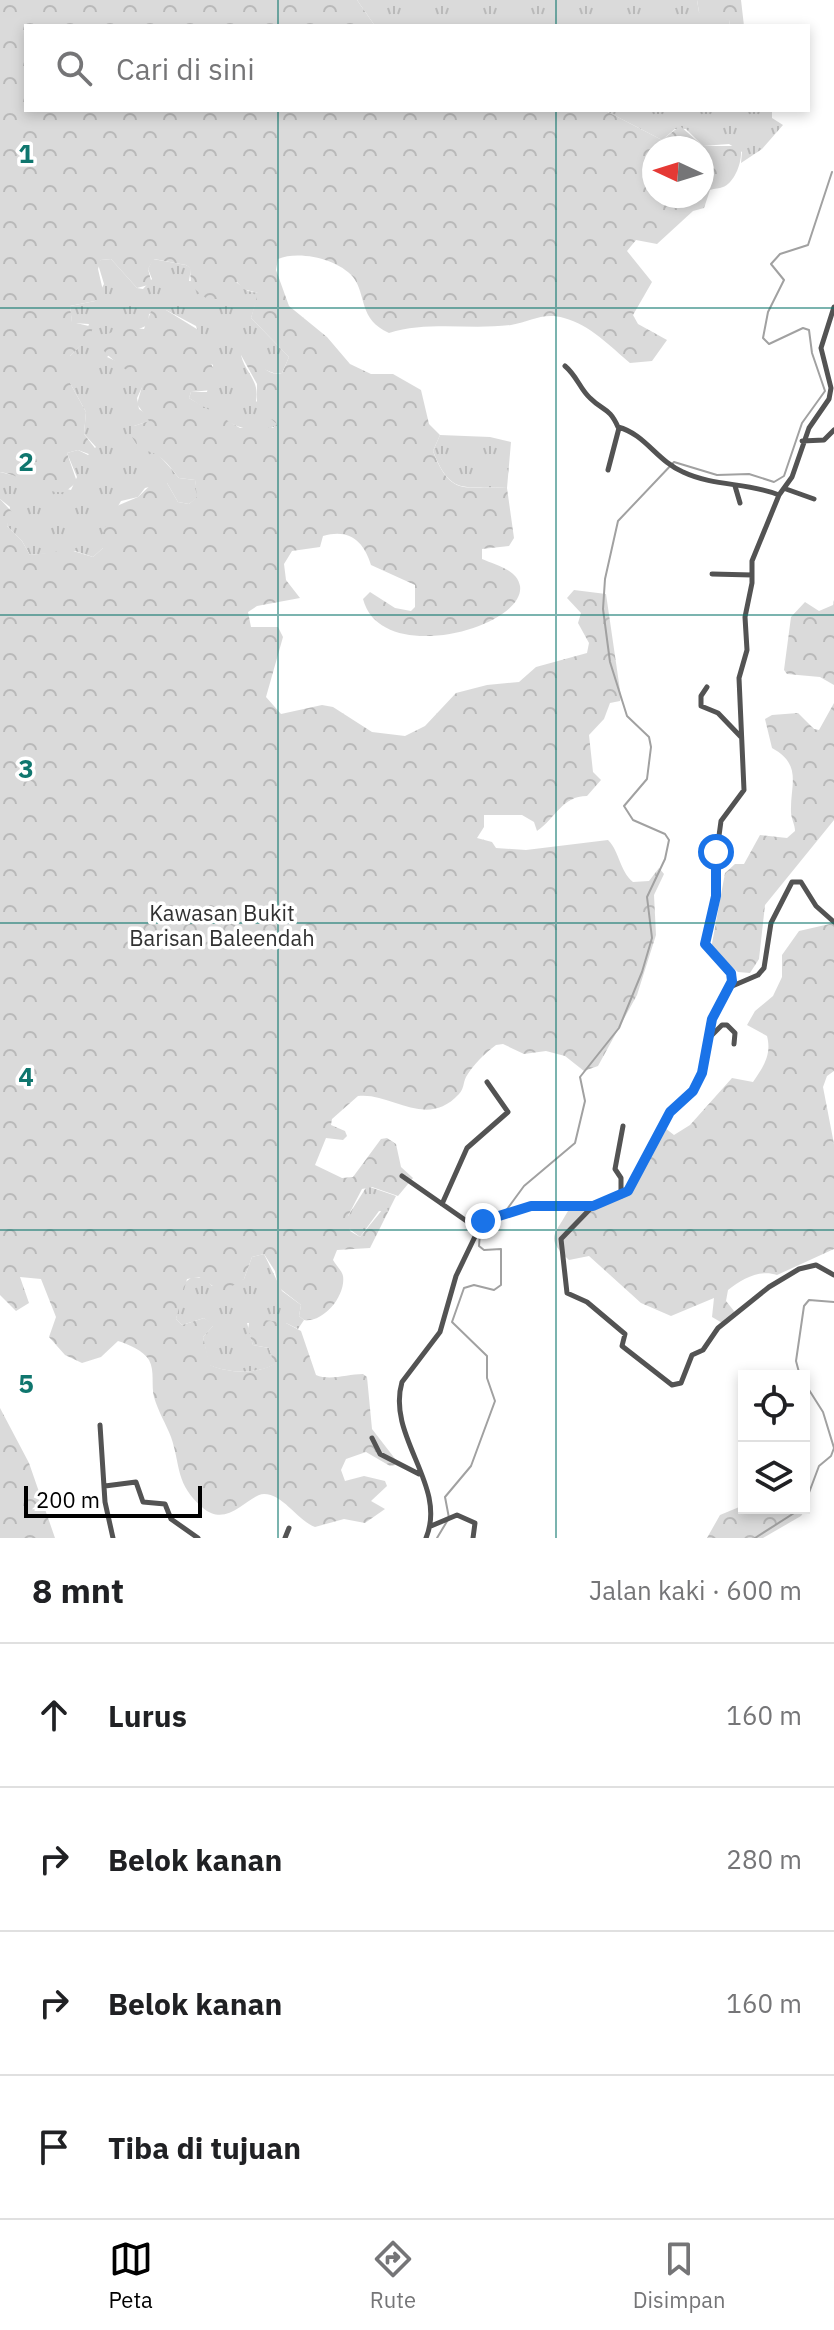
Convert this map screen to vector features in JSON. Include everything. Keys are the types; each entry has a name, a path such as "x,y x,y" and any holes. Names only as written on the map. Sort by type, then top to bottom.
{"street":[{"path":"426,1538 431,1526 432,1503 400,1410 399,1392 402,1382 440,1332 456,1276 478,1229 489,1220 531,1206 593,1206 621,1197 634,1183 670,1112 693,1091 702,1073 712,1019 729,987 731,973 710,951 705,938 716,901 715,865 721,821 744,790 739,678 747,650 745,617 758,540 779,495 786,489 802,441 831,394 821,348 834,307"},
{"path":"565,366 578,377 591,399 610,410 619,428 608,470"},
{"path":"619,428 637,434 676,469 709,482 753,486 779,495"},
{"path":"802,441 824,440 834,430"},
{"path":"735,486 740,503"},
{"path":"786,489 814,499"},
{"path":"712,574 752,575"},
{"path":"707,687 701,696 701,706 718,713 741,737"},
{"path":"729,987 758,975 764,968 771,923 792,882 801,882 816,906 834,922"},
{"path":"709,1037 722,1025 727,1025 735,1033 734,1044"},
{"path":"442,1204 467,1148 508,1112 487,1082"},
{"path":"621,1197 621,1178 615,1169 623,1126"},
{"path":"402,1176 478,1229"},
{"path":"593,1206 561,1239 567,1293 587,1302 625,1334 621,1345 672,1385 681,1383 690,1368 692,1355 703,1350 718,1328 769,1287 799,1269 816,1265 834,1275"},
{"path":"100,1425 113,1538"},
{"path":"372,1438 380,1454 420,1475"},
{"path":"105,1486 136,1482 143,1502 165,1504 169,1517 198,1538"},
{"path":"431,1526 448,1517 475,1523 473,1538"},
{"path":"285,1538 289,1528"}],"green space":[{"name":"Kawasan Bukit Barisan Baleendah","path":"0,0 357,0 374,24 24,24 24,112 608,112 654,136 642,136 642,208 704,208 693,211 657,244 636,240 627,251 652,282 633,315 638,324 667,340 652,361 630,363 591,331 556,316 511,325 418,327 389,333 372,321 353,277 338,265 307,256 278,259 276,270 289,306 327,337 350,364 371,374 393,374 421,390 429,424 440,435 433,451 446,477 470,488 507,488 514,538 509,546 482,549 482,559 515,575 520,586 516,601 501,615 478,626 450,634 422,636 396,632 375,620 363,599 370,592 395,608 411,611 415,607 415,585 371,565 354,539 341,534 323,536 320,547 292,551 284,564 286,580 300,598 257,606 248,612 251,627 278,627 283,637 266,697 281,714 322,705 333,707 372,732 405,736 425,726 456,693 487,685 519,682 536,667 587,653 589,643 578,623 581,613 567,598 574,590 606,594 621,697 620,701 610,703 604,719 589,735 593,772 601,780 587,796 565,804 537,831 534,822 522,815 484,815 484,827 477,838 492,842 496,848 526,850 608,840 633,882 649,881 659,868 664,874 654,895 656,935 637,995 598,1066 584,1071 565,1056 546,1051 524,1054 503,1044 496,1045 476,1064 466,1077 461,1092 447,1104 422,1109 371,1096 358,1096 332,1119 331,1125 345,1131 347,1136 343,1140 326,1138 315,1165 342,1178 353,1177 381,1139 387,1138 396,1144 401,1167 413,1178 398,1196 372,1187 362,1189 348,1216 350,1231 360,1237 383,1209 388,1212 370,1248 337,1250 333,1260 342,1274 343,1284 337,1300 325,1313 311,1320 299,1316 301,1305 278,1287 275,1271 264,1254 252,1257 244,1279 222,1292 199,1277 187,1279 176,1319 182,1325 204,1318 214,1325 203,1337 210,1365 242,1372 274,1364 269,1348 253,1345 248,1329 250,1318 286,1323 301,1331 316,1375 363,1374 367,1377 372,1429 396,1460 395,1465 390,1466 366,1452 346,1459 341,1470 345,1481 364,1476 385,1481 387,1486 371,1501 385,1509 365,1523 344,1519 315,1527 277,1498 264,1494 221,1515 203,1508 183,1483 171,1437 154,1397 152,1369 147,1357 118,1341 101,1357 82,1363 65,1355 49,1337 56,1317 41,1279 20,1277 29,1303 16,1311 0,1295 0,499 12,512 7,526 22,541 30,555 70,550 93,557 103,548 103,532 112,508 138,497 157,479 167,483 178,502 189,504 197,497 195,480 179,478 158,455 140,450 132,437 134,426 149,421 137,404 143,383 113,360 99,344 107,335 118,330 144,329 152,309 166,310 200,331 217,380 212,390 191,392 189,398 240,428 273,428 277,424 257,407 257,384 241,355 244,350 250,353 266,369 275,373 282,373 289,357 251,318 258,293 243,289 237,282 218,299 207,299 191,286 190,268 154,259 148,269 152,284 137,288 111,259 101,260 98,269 104,295 95,301 70,306 72,322 93,327 90,337 70,356 70,383 86,412 84,434 98,452 94,456 78,450 67,453 77,482 65,492 48,490 0,472"},
{"path":"357,0 697,0 699,12 729,20 730,24 374,24"},
{"path":"697,0 741,0 744,24 707,19 699,12"},
{"path":"608,112 772,112 772,118 783,125 762,149 741,163 742,152 729,144 714,145 714,136 693,136 686,129 675,129 667,136 654,136"},
{"name":"Kawasan Bukit Barisan Baleendah","path":"680,126 692,136 667,136"},
{"name":"Kawasan Bukit Barisan Baleendah","path":"714,146 740,146 738,169 728,184 714,189"},
{"path":"111,259 137,288 143,289 152,279 148,269 153,259 191,268 189,281 236,282 248,291 259,293 251,318 289,357 282,373 276,373 241,355 256,387 256,401 278,424 268,429 244,428 220,418 189,398 191,392 207,392 213,365 208,362 196,326 166,310 149,314 148,325 107,357 127,366 144,383 137,398 139,409 149,416 149,421 134,426 179,478 195,480 198,497 189,504 178,502 167,483 145,488 138,497 121,501 103,532 103,548 93,557 75,551 30,555 22,541 7,526 10,507 0,499 0,472 71,490 77,477 67,453 78,450 88,455 96,447 84,434 86,412 70,383 70,356 82,344 89,324 72,323 70,306 95,301 104,284 98,264 101,260"},
{"path":"440,435 490,437 511,442 507,488 470,487 454,483 446,476 433,451"},
{"path":"834,600 834,685 820,677 787,674 784,670 791,617 805,602 819,611 833,605"},
{"path":"834,703 834,820 765,905 759,959 750,973 738,972 711,949 725,873 735,864 744,864 760,835 787,838 795,831 791,812 793,776 788,761 772,748 765,719 772,715 798,713 819,730"},
{"path":"834,923 834,1071 827,1076 823,1087 834,1144 834,1249 777,1275 758,1274 733,1286 728,1290 726,1301 734,1311 731,1320 724,1324 712,1317 714,1298 671,1316 641,1303 589,1256 569,1260 554,1241 568,1211 612,1202 624,1195 639,1176 665,1128 674,1135 690,1125 732,1078 753,1082 766,1060 768,1043 767,1036 747,1025 755,1011 773,996 782,977 782,955 799,931"},
{"path":"367,1186 396,1196 388,1212 379,1211 360,1237 347,1227 348,1216"},
{"path":"264,1254 282,1291 301,1305 299,1316 304,1320 298,1329 286,1323 247,1323 253,1345 269,1348 275,1364 267,1368 242,1372 209,1365 203,1337 213,1326 204,1318 182,1325 176,1319 183,1284 192,1277 204,1278 212,1286 244,1279 252,1257"},
{"path":"0,1408 29,1463 55,1538 0,1538"},
{"path":"738,1508 738,1514 802,1514 763,1538 707,1538 720,1515"}],"waterway":[{"path":"505,1212 524,1186 575,1143 585,1101 580,1077 619,1028 642,972 652,938 647,897 665,859 669,840 665,834 633,820 624,806 647,779 651,747 649,737 627,716 610,662 603,609 605,579 618,521 674,462 717,475 749,474 774,482 784,476 802,423 825,391 812,353 809,330 803,328 769,344 763,338 768,312 784,280 771,264 780,254 808,245 832,172"},
{"path":"437,1538 449,1518 445,1497 471,1466 495,1401 487,1378 487,1356 452,1322 464,1288 474,1285 494,1290 501,1285 501,1249 484,1250 479,1246 480,1233 486,1223"},
{"path":"798,1370 796,1361 804,1306 809,1300 834,1302"},
{"path":"810,1391 823,1412 834,1448 831,1456 819,1466 810,1490"},
{"path":"755,1538 793,1514"}],"route":[{"path":"483,1221 531,1206 593,1206 621,1197 634,1183 670,1112 693,1091 702,1073 712,1019 732,981 731,973 705,944 706,930 716,901 716,852"}]}
